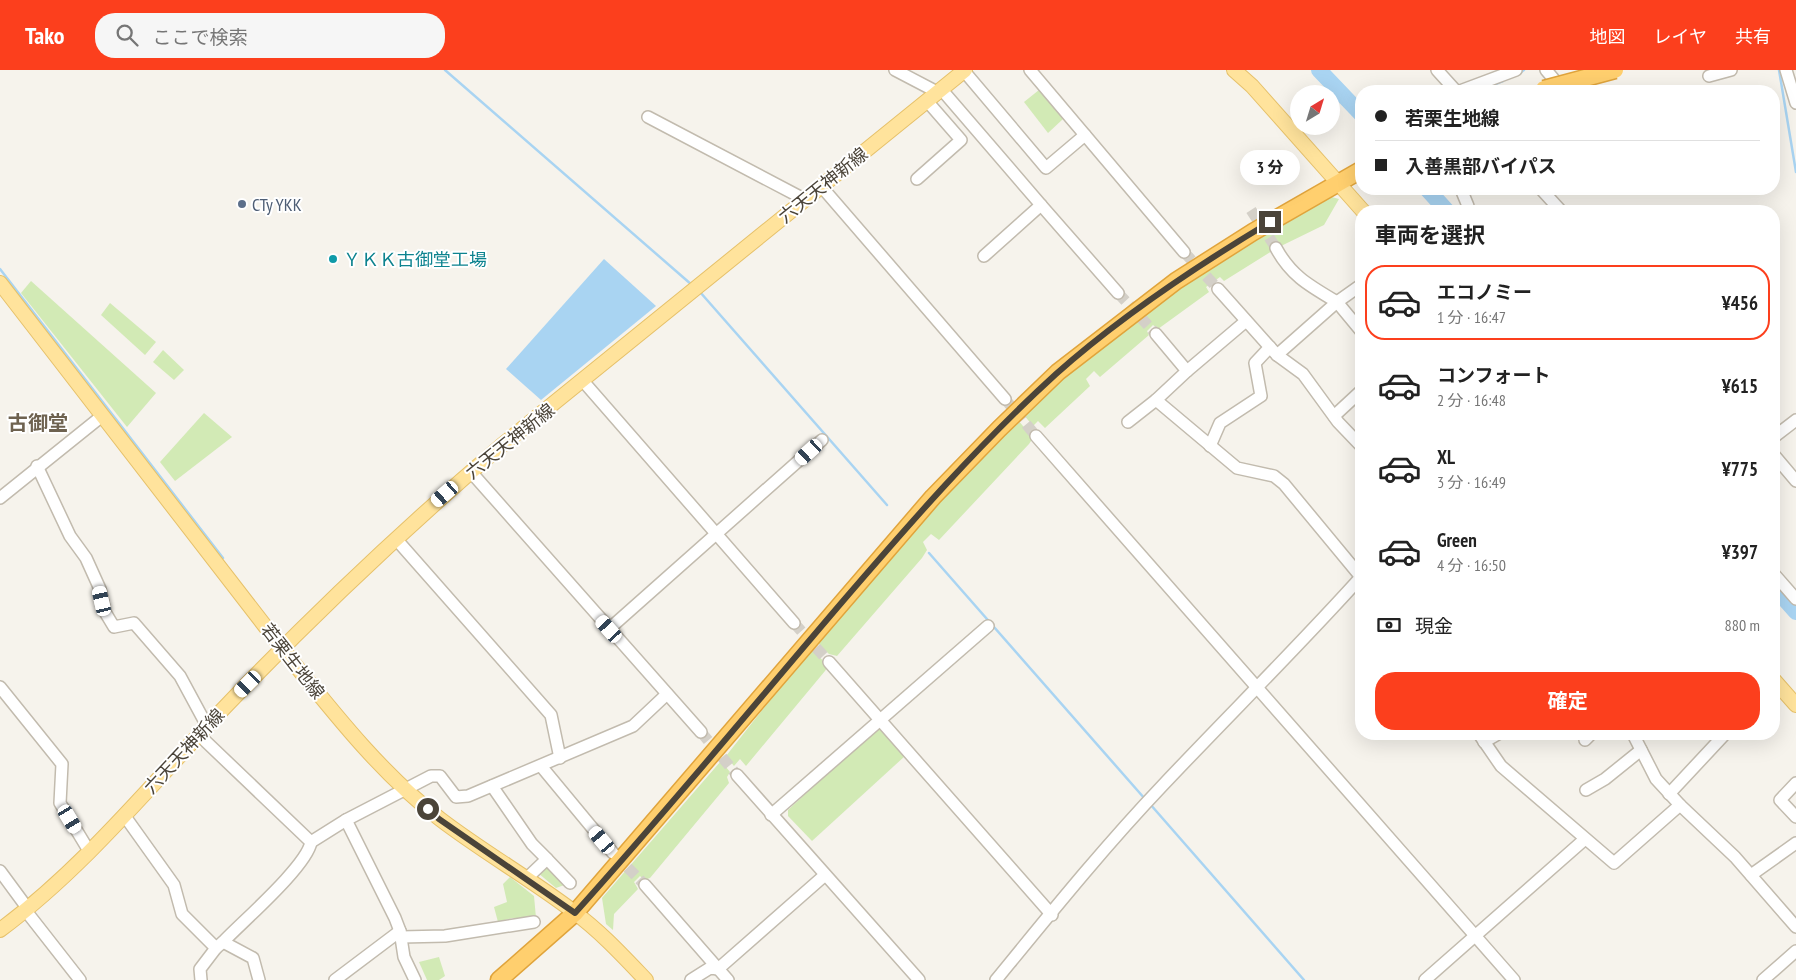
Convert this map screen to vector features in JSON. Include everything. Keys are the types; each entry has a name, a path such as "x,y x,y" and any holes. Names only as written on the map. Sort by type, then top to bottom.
{"highway":[{"path":"1560,85 1615,70"},
{"path":"500,980 575,913 932,497 1005,422 1058,372 1176,281 1337,182 1355,173"}],"main road":[{"path":"1234,70 1252,86 1358,205"},
{"name":"六天天神新線","path":"0,930 27,910 88,851 283,648 396,539 471,472 804,199 964,71"},
{"name":"若栗生地線","path":"0,283 335,715 374,758 439,819 527,878 575,913 613,945 646,980"},
{"path":"1780,689 1796,705"}],"street":[{"path":"894,70 940,91 1118,293"},
{"path":"1030,70 1184,252"},
{"path":"1437,70 1451,85"},
{"path":"1476,85 1516,70"},
{"path":"1546,70 1559,85"},
{"path":"1709,76 1730,70"},
{"path":"1786,70 1796,103"},
{"path":"964,71 1046,168 1085,135"},
{"path":"916,179 961,140 927,101"},
{"path":"648,117 804,199"},
{"path":"821,186 1005,399"},
{"path":"1547,195 1556,205"},
{"path":"984,256 1041,205"},
{"path":"1276,248 1286,266 1302,280 1336,302 1355,324"},
{"path":"1218,289 1274,351 1303,374 1334,416 1355,439"},
{"path":"1210,446 1220,423 1261,396 1255,363 1274,351 1355,289"},
{"path":"1128,422 1246,321"},
{"path":"1156,334 1187,371"},
{"path":"583,381 794,623"},
{"path":"1334,416 1355,397"},
{"path":"1156,400 1237,468 1274,476 1284,484 1355,570"},
{"path":"0,498 37,466 102,416"},
{"path":"1780,432 1796,420"},
{"path":"1036,436 1258,686 1514,980"},
{"path":"609,629 822,440"},
{"path":"1780,462 1796,481"},
{"path":"37,466 70,536 86,558 100,589 105,612 114,627 134,623 180,676 203,731 311,842"},
{"path":"471,472 701,732"},
{"path":"396,539 551,715 560,758"},
{"path":"1780,581 1796,599"},
{"path":"1000,979 1119,832 1312,632 1355,584"},
{"path":"771,815 988,626"},
{"path":"829,662 1052,915"},
{"path":"0,687 62,764 60,803 88,851"},
{"path":"201,980 200,969 220,945 288,876 309,851 311,842 346,820 430,776 440,776 456,797 468,796 633,726 667,694"},
{"path":"1483,740 1502,766 1614,863 1680,805"},
{"path":"1636,740 1656,779 1680,805 1735,857 1796,927"},
{"path":"1669,794 1720,740"},
{"path":"1586,790 1605,779 1641,750"},
{"path":"541,766 613,853"},
{"path":"737,775 919,980"},
{"path":"1796,783 1780,800 1796,817"},
{"path":"492,786 532,844 570,883"},
{"path":"124,815 174,886 182,914 220,945 253,958 259,980"},
{"path":"346,820 401,934 404,957 415,980"},
{"path":"1425,980 1585,839"},
{"path":"1751,875 1796,843"},
{"path":"527,878 547,859"},
{"path":"0,871 80,980"},
{"path":"692,980 710,968 718,968 825,875"},
{"path":"644,885 728,980"},
{"path":"335,980 401,934 445,936 534,922"},
{"path":"1763,980 1796,951"}],"green space":[{"path":"1039,90 1063,119 1048,133 1024,102"},
{"path":"1328,196 1339,199 1324,225 1281,246 1278,241 1270,245 1272,251 1224,281 1220,277 1206,287 1209,292 1158,329 1153,325 1147,331 1149,335 1100,377 1094,371 1086,379 1090,386 1045,428 1038,421 1033,426 1023,414 1092,354 1164,298 1228,255"},
{"path":"31,281 156,393 127,427 21,293"},
{"path":"110,303 156,342 145,355 101,315"},
{"path":"163,350 184,370 174,380 153,362"},
{"path":"204,413 232,437 175,481 160,462"},
{"path":"1018,420 1033,438 1029,444 939,540 931,534 923,542 927,550 922,558 837,656 829,654 816,641 968,470"},
{"path":"811,648 828,666 825,671 746,766 740,759 734,766 726,756"},
{"path":"879,726 905,756 812,841 788,816 788,810"},
{"path":"721,761 730,772 727,777 729,783 650,878 644,880 640,876 634,882 638,889 614,914 613,930 606,924 602,898"},
{"path":"548,865 567,884 556,888 538,873"},
{"path":"510,877 534,896 536,918 512,918 498,922 494,907 507,902 503,884"},
{"path":"439,957 445,976 439,980 427,980 419,962"}],"water":[{"path":"604,259 656,306 541,400 506,369"}],"waterway":[{"path":"445,70 692,285"},
{"path":"1319,70 1355,108"},
{"path":"1517,75 1524,70"},
{"path":"1779,70 1796,172"},
{"path":"1493,85 1503,81"},
{"path":"1432,195 1442,205"},
{"path":"0,269 223,558"},
{"path":"700,292 887,505"},
{"path":"929,553 1145,799"},
{"path":"1780,594 1796,612"},
{"path":"1150,804 1304,980"}],"tunnel":[{"path":"1251,210 1276,248"},
{"path":"1184,252 1218,289"},
{"path":"1118,293 1156,334"},
{"path":"1005,399 1036,436"},
{"path":"794,623 829,662"},
{"path":"701,732 737,775"},
{"path":"616,856 645,885"}],"place":[{"name":"CTy YKK","path":"242,204"},
{"name":"ＹＫＫ古御堂工場","path":"333,259"}],"district":[{"name":"古御堂","path":"38,423"}],"route":[{"path":"428,809 439,819 575,913 932,497 999,428 1058,372 1113,328 1176,281 1270,222"}]}
